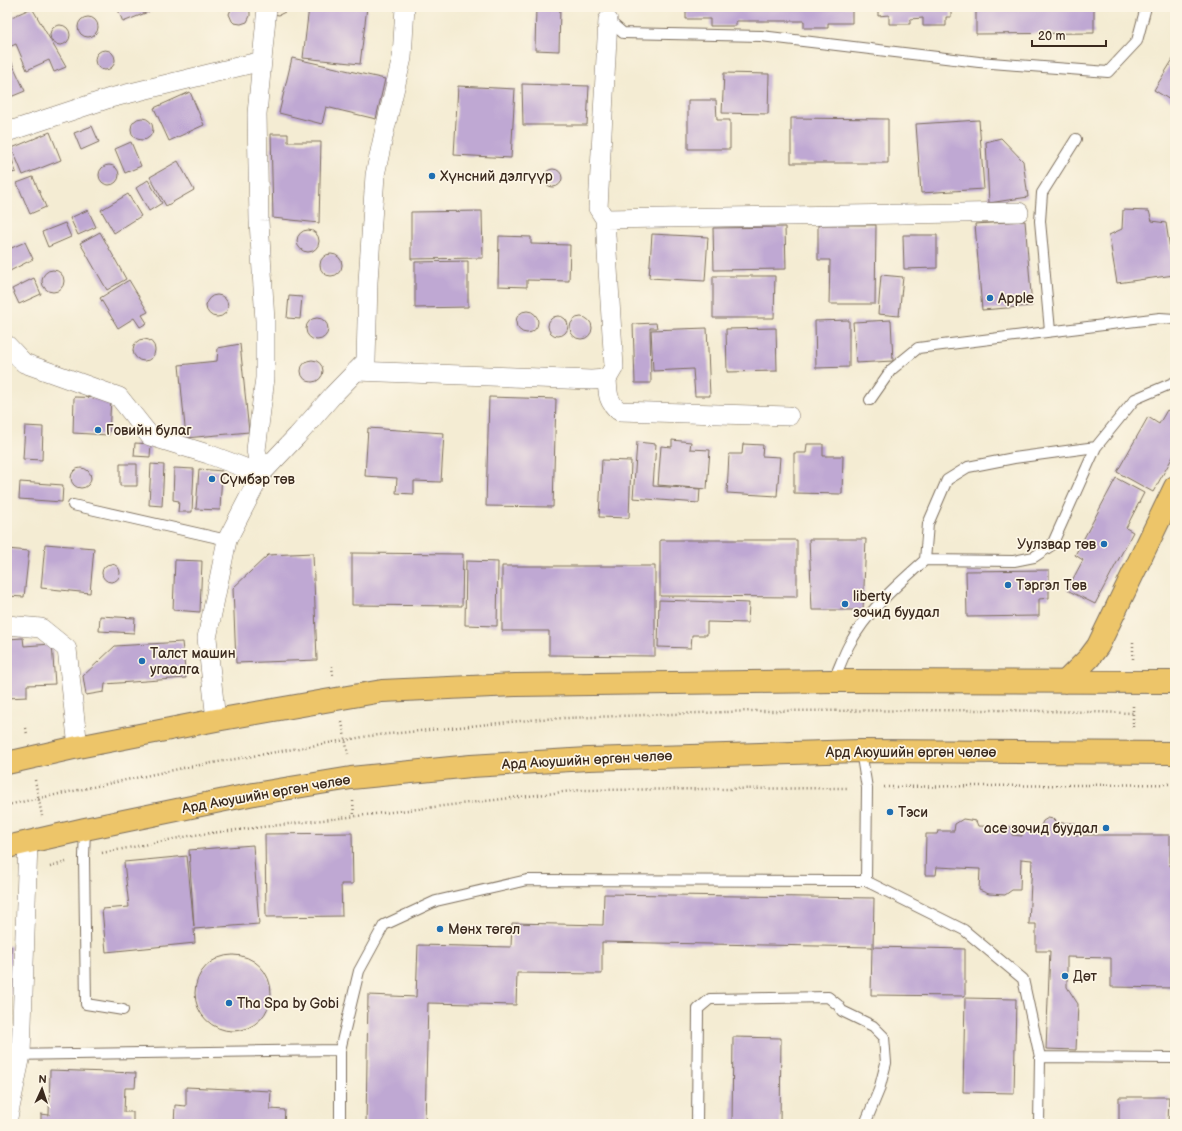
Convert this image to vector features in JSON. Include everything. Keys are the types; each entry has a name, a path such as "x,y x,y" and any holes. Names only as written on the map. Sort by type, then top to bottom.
{"main road":[{"path":"1065,682 1089,658 1098,646 1175,487"},
{"path":"7,763 78,747 216,720 382,691 515,685 833,681 1175,682"},
{"name":"Ард Аюушийн өргөн чөлөө","path":"7,847 254,794 350,778 471,766 588,759 861,751 1175,753"}],"street":[{"path":"261,474 256,450 265,378 265,321 259,221 257,114 267,7"},
{"path":"216,720 207,638 227,540 261,474 366,361 368,282 375,175 402,58 405,7"},
{"path":"609,14 598,208 605,219 614,367 607,379 609,398 612,406 619,411 789,416"},
{"path":"7,132 110,98 262,61"},
{"path":"605,219 1019,212"},
{"path":"7,345 16,364 119,397 150,436 208,454 261,474"},
{"path":"356,371 591,380 607,379"},
{"path":"7,625 41,628 67,649 78,747"},
{"path":"7,1122 14,1055 28,874 37,840"}],"lane":[{"path":"609,14 623,33 761,36 979,62 1108,72 1137,41 1146,7"},
{"path":"1050,331 1040,221 1042,193 1076,139"},
{"path":"870,400 891,370 918,348 1160,318 1175,319"},
{"path":"924,560 1014,561 1034,557 1052,545 1096,447 1135,399 1175,382"},
{"path":"833,681 849,644 870,612 924,560 928,524 947,480 968,467 1014,458 1096,447"},
{"path":"73,505 227,540"},
{"path":"861,751 867,788 866,881"},
{"path":"86,829 84,857 86,1004 123,1010"},
{"path":"340,1124 340,1050 359,971 384,924 436,901 527,880 866,881 964,930 1023,979 1040,1057 1038,1124"},
{"path":"697,1124 698,1009 710,998 828,997 838,1005 842,1011 873,1026 884,1036 886,1063 879,1090 865,1124"},
{"path":"14,1055 340,1050"},
{"path":"1040,1057 1175,1058"}],"path":[{"path":"1133,639 1134,785"},
{"path":"332,666 345,740 354,816"},
{"path":"7,806 183,768 369,736 540,719 752,711 999,710 1133,713"},
{"path":"26,728 39,799 37,840 51,867"},
{"path":"28,874 84,857 194,835 580,790 1175,784"}],"building":[{"path":"117,7 158,7 158,8 123,22"},
{"path":"232,7 247,7 250,12 250,16 247,22 241,24 234,23 232,21 229,14"},
{"path":"268,7 287,7 285,12 279,15 273,14"},
{"path":"309,7 367,7 360,64 303,58"},
{"path":"536,7 560,7 559,51 535,50"},
{"path":"686,7 852,7 852,23 828,23 828,28 804,28 804,21 736,21 736,26 710,26 710,19 686,19"},
{"path":"878,7 951,7 951,17 946,17 946,26 923,26 923,18 910,19 910,24 889,24 889,15 878,16"},
{"path":"976,7 1094,7 1094,33 976,34"},
{"path":"32,8 66,67 54,72 49,60 27,70 16,44 7,48 7,19"},
{"path":"88,17 95,20 98,27 95,34 88,37 81,34 78,27 81,20"},
{"path":"60,25 67,28 70,35 67,42 60,45 53,42 50,35 53,28"},
{"path":"105,50 112,53 115,60 112,67 105,70 98,67 95,60 98,53"},
{"path":"1175,56 1175,103 1154,90"},
{"path":"292,58 385,79 376,119 326,107 322,124 279,113"},
{"path":"11,61 25,91 8,98 7,63"},
{"path":"724,73 769,74 768,114 722,113"},
{"path":"522,84 589,86 587,125 523,125"},
{"path":"458,86 515,89 511,158 454,155"},
{"path":"190,92 204,125 169,141 154,108"},
{"path":"688,100 716,100 717,120 730,120 730,149 688,149"},
{"path":"142,118 150,121 153,129 150,137 142,140 134,137 131,129 134,121"},
{"path":"791,118 888,119 888,163 791,163"},
{"path":"979,120 984,189 921,193 916,124"},
{"path":"92,126 99,142 81,150 74,133"},
{"path":"50,132 61,160 23,175 12,148"},
{"path":"271,134 288,134 288,142 321,142 319,223 273,218"},
{"path":"1001,138 1023,161 1028,197 989,203 986,142"},
{"path":"131,142 141,166 125,173 115,149"},
{"path":"7,153 10,153 16,172 7,174"},
{"path":"178,161 194,190 166,206 150,177"},
{"path":"105,165 113,165 119,171 119,179 113,185 105,185 99,179 99,171"},
{"path":"549,169 557,169 562,174 560,185 557,187 549,187 544,182 544,174"},
{"path":"33,177 46,207 30,214 17,183"},
{"path":"148,180 162,203 149,211 136,188"},
{"path":"128,194 141,216 114,233 101,210"},
{"path":"88,210 96,227 78,235 70,218"},
{"path":"1123,210 1149,211 1152,221 1166,223 1174,275 1117,283 1109,235 1122,229"},
{"path":"482,211 483,258 411,259 411,212"},
{"path":"1025,221 1032,306 982,310 975,224"},
{"path":"65,223 71,237 48,247 42,232"},
{"path":"818,225 876,225 875,304 829,304 830,260 818,260"},
{"path":"785,227 786,269 714,270 713,228"},
{"path":"308,230 316,233 319,241 316,249 308,252 300,249 297,241 300,233"},
{"path":"100,232 126,279 107,290 80,243"},
{"path":"652,234 708,237 705,281 649,278"},
{"path":"903,235 937,235 937,268 904,269"},
{"path":"499,236 531,237 531,244 570,245 569,281 527,280 527,287 498,286"},
{"path":"25,242 33,259 8,272 7,250"},
{"path":"331,254 335,255 341,261 341,269 335,275 331,276 327,275 321,269 320,265 321,261 327,255"},
{"path":"468,261 468,307 415,308 415,262"},
{"path":"53,270 61,273 64,281 61,289 53,292 45,289 42,281 45,273"},
{"path":"881,275 903,277 899,316 878,314"},
{"path":"713,276 775,276 774,318 713,318"},
{"path":"34,278 41,294 19,304 12,289"},
{"path":"129,280 148,312 142,315 147,323 140,327 134,318 118,328 100,298"},
{"path":"217,295 225,298 228,306 225,314 217,317 209,314 206,306 209,298"},
{"path":"289,296 302,297 300,319 287,318"},
{"path":"527,311 535,314 538,322 535,330 527,333 519,330 516,322 519,314"},
{"path":"554,316 562,316 568,322 568,330 562,336 554,336 548,330 548,322"},
{"path":"581,317 589,320 592,328 589,336 581,339 573,336 570,328 573,320"},
{"path":"317,318 325,321 328,329 325,337 317,340 309,337 306,329 309,321"},
{"path":"849,320 849,367 816,368 815,321"},
{"path":"891,320 893,361 856,363 853,322"},
{"path":"656,323 657,328 650,328 651,383 635,383 633,324"},
{"path":"707,328 710,396 695,396 693,369 653,371 651,330"},
{"path":"776,328 777,371 727,372 726,329"},
{"path":"144,339 148,340 154,346 154,354 148,360 144,361 140,360 134,354 133,350 134,346 140,340"},
{"path":"240,344 249,432 186,438 179,365 217,361 218,348"},
{"path":"312,360 320,363 323,371 320,379 312,382 304,379 301,371 304,363"},
{"path":"74,397 111,398 109,435 73,433"},
{"path":"489,397 556,399 553,507 486,506"},
{"path":"1167,410 1175,415 1175,453 1153,492 1117,472 1148,417 1159,424"},
{"path":"25,426 43,427 42,460 23,459"},
{"path":"368,428 444,433 441,482 414,481 414,494 396,493 397,478 365,476"},
{"path":"672,440 691,442 690,449 710,450 707,489 658,485 661,446 672,447"},
{"path":"637,442 656,444 653,486 700,489 699,503 633,498"},
{"path":"135,443 151,444 150,457 134,456"},
{"path":"743,444 763,445 762,456 780,457 777,496 727,493 729,454 742,454"},
{"path":"807,444 823,444 823,456 843,456 842,494 794,493 794,453 806,453"},
{"path":"602,460 631,461 629,518 599,517"},
{"path":"120,464 137,464 137,486 120,486"},
{"path":"151,464 164,465 162,506 149,505"},
{"path":"77,468 85,468 91,474 91,482 85,488 77,488 71,482 71,474"},
{"path":"174,468 194,469 192,512 178,512 179,501 173,500"},
{"path":"199,469 222,471 220,510 196,509"},
{"name":"Уулзвар төв","path":"1116,478 1144,493 1126,528 1133,532 1095,604 1067,590 1083,560 1075,555"},
{"path":"20,482 63,485 62,502 19,499"},
{"path":"809,539 866,539 863,610 812,610"},
{"path":"660,540 797,540 797,597 660,596"},
{"path":"45,544 94,548 90,593 41,588"},
{"path":"7,549 29,551 24,597 7,596"},
{"path":"313,553 317,660 236,663 233,588 268,555"},
{"path":"352,553 463,554 462,606 352,605"},
{"path":"175,560 202,561 200,612 173,610"},
{"path":"466,561 498,562 497,626 465,625"},
{"path":"111,564 115,565 119,569 119,577 115,581 111,582 107,581 103,577 102,573 103,569 107,565"},
{"path":"502,566 655,566 655,656 549,655 549,631 502,631"},
{"name":"Тэргэл Төв","path":"1049,570 1049,598 1039,599 1039,616 967,617 966,571"},
{"path":"659,600 749,603 748,623 707,622 707,635 692,635 691,648 658,647"},
{"path":"100,616 135,618 134,633 99,631"},
{"path":"23,638 24,646 52,644 55,684 27,685 27,697 7,698 7,639"},
{"name":"Талст машин угаалга","path":"182,642 186,678 105,684 104,692 86,695 83,676 115,646"},
{"path":"1048,818 1053,819 1057,823 1075,823 1075,835 1170,835 1170,866 1175,866 1175,988 1111,987 1111,958 1067,957 1067,987 1078,1004 1076,1050 1046,1049 1050,951 1036,951 1036,924 1029,924 1032,860 1021,859 1020,890 1012,890 1005,895 989,894 979,890 980,869 937,867 936,875 925,875 926,834 937,834 938,831 954,831 955,824 963,819 976,821 978,826 1012,827 1012,835 1022,836 1022,828 1040,828 1043,821"},
{"path":"352,833 353,884 341,884 342,916 266,917 265,834"},
{"path":"253,845 259,924 194,929 195,943 106,952 102,909 129,907 124,862 187,856 194,927 189,850"},
{"path":"604,894 874,898 873,947 965,949 965,996 871,995 872,947 602,942 602,974 517,973 516,1005 428,1003 425,1124 366,1124 368,995 416,997 418,945 511,947 512,923 603,925"},
{"path":"7,946 11,946 10,1021 7,1021"},
{"path":"226,955 240,955 254,961 265,972 271,986 271,1000 268,1008 260,1020 254,1025 240,1031 226,1031 212,1025 201,1014 195,1000 195,986 201,972 212,961"},
{"path":"965,998 1016,999 1014,1093 963,1092"},
{"path":"733,1037 781,1038 780,1124 732,1124"},
{"path":"50,1070 136,1073 135,1088 125,1088 124,1112 133,1112 133,1124 41,1124 41,1114 49,1115"},
{"path":"186,1087 271,1091 270,1109 285,1110 284,1124 174,1124 175,1105 186,1106"},
{"path":"1119,1097 1169,1097 1168,1124 1119,1124"}],"place":[{"name":"Хүнсний дэлгүүр","path":"432,176"},
{"name":"Apple","path":"990,298"},
{"name":"Говийн булаг","path":"98,430"},
{"name":"Сүмбэр төв","path":"212,479"},
{"name":"Уулзвар төв","path":"1104,544"},
{"name":"Тэргэл Төв","path":"1008,585"},
{"name":"liberty зочид буудал","path":"845,604"},
{"name":"Талст машин угаалга","path":"142,661"},
{"name":"Тэси","path":"890,812"},
{"name":"ace зочид буудал","path":"1106,828"},
{"name":"Мөнх төгөл","path":"440,929"},
{"name":"Дөт","path":"1065,976"},
{"name":"Tha Spa by Gobi","path":"229,1003"}]}
